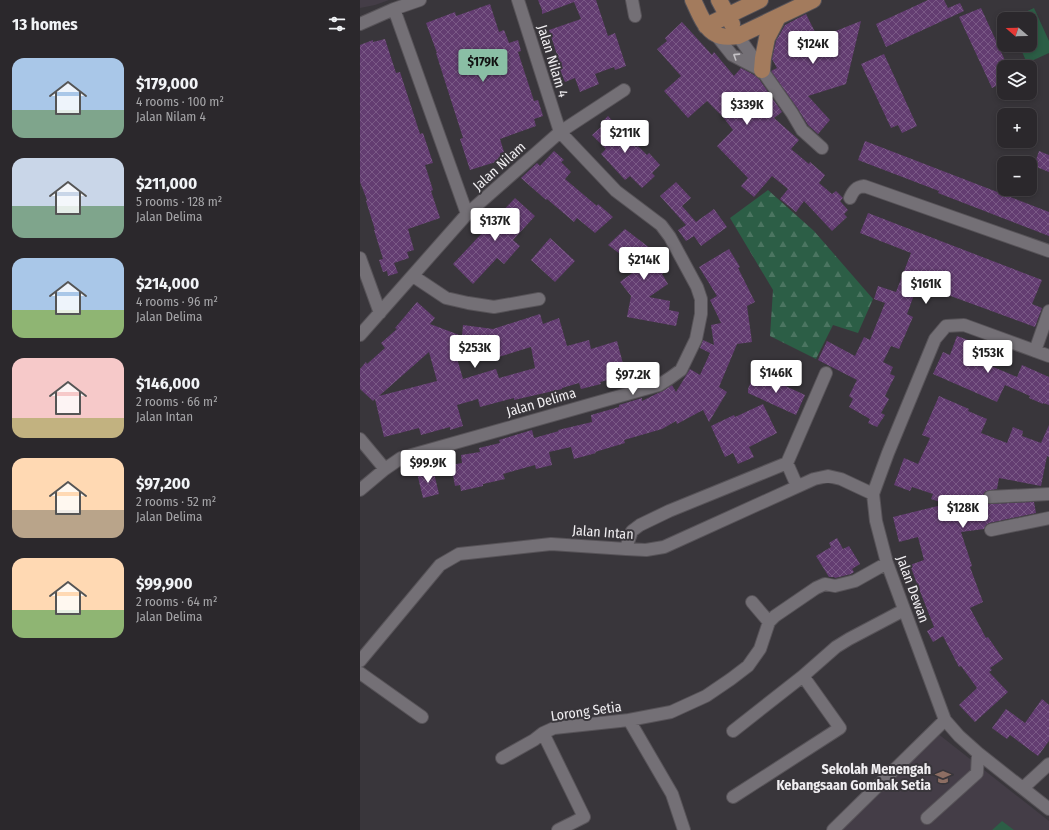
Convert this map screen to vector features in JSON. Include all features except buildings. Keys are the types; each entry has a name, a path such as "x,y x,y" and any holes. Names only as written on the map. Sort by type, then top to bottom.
{"main road":[{"path":"693,0 711,30 726,37 738,36 813,0"},
{"path":"719,0 738,36"},
{"path":"711,30 727,16 760,0"},
{"path":"762,70 767,38 778,17"}],"street":[{"path":"360,24 394,9 420,0"},
{"name":"Jalan Nilam 4","path":"518,0 560,132"},
{"path":"632,0 635,16"},
{"path":"394,9 467,214"},
{"path":"711,30 732,54 762,70"},
{"path":"738,36 792,113 802,130 822,148"},
{"name":"Jalan Nilam","path":"360,335 467,214 560,132 624,90"},
{"name":"Jalan Delima","path":"360,490 384,469 400,458 659,385 681,370 696,339 701,314 701,299 697,287 670,237 660,225 616,191 560,132"},
{"path":"850,198 852,192 856,188 864,186 1049,251"},
{"path":"360,258 380,313"},
{"path":"413,276 446,298 468,303 494,307 539,300"},
{"path":"1049,311 1035,351 1049,356"},
{"name":"Jalan Dewan","path":"1035,351 964,325 946,326 934,339 888,452 873,494 876,521 887,563 945,720 959,736 978,753 1049,809"},
{"path":"626,549 632,531 640,525 669,511 786,462 826,372"},
{"path":"360,439 384,469"},
{"path":"786,462 797,486"},
{"name":"Jalan Intan","path":"362,655 440,565 459,554 551,544 646,550 664,547 797,486 814,479 828,476 841,479 873,494"},
{"path":"990,497 1049,494"},
{"path":"991,530 1049,518"},
{"path":"629,720 671,712 706,696 748,666 760,649 769,622 775,616 816,588 825,584 835,586 855,581 887,563"},
{"path":"752,602 769,622"},
{"path":"733,730 803,676 836,647 904,610"},
{"path":"360,673 422,717"},
{"path":"733,797 840,728 803,676"},
{"name":"Lorong Setia","path":"502,758 554,728 629,720 672,794 684,830"},
{"path":"833,830 945,720"},
{"path":"543,733 584,817 558,830"},
{"path":"926,818 977,773 978,753"},
{"path":"1023,788 1049,764"}],"shaded area":[{"path":"360,0 389,0 360,8"},
{"name":"Sekolah Menengah Kebangsaan Gombak Setia","path":"937,733 1049,821 1049,830 839,830"}],"green space":[{"path":"1034,8 1036,12 1025,12"},
{"path":"1037,15 1049,41 1049,53 1034,60 1026,60 1022,52 1037,52"},
{"path":"768,190 814,231 873,299 858,333 833,325 816,359 770,336 773,290 730,218"},
{"path":"1002,821 1014,830 992,830"}],"place":[{"name":"Sekolah Menengah Kebangsaan Gombak Setia","path":"943,777"}]}
